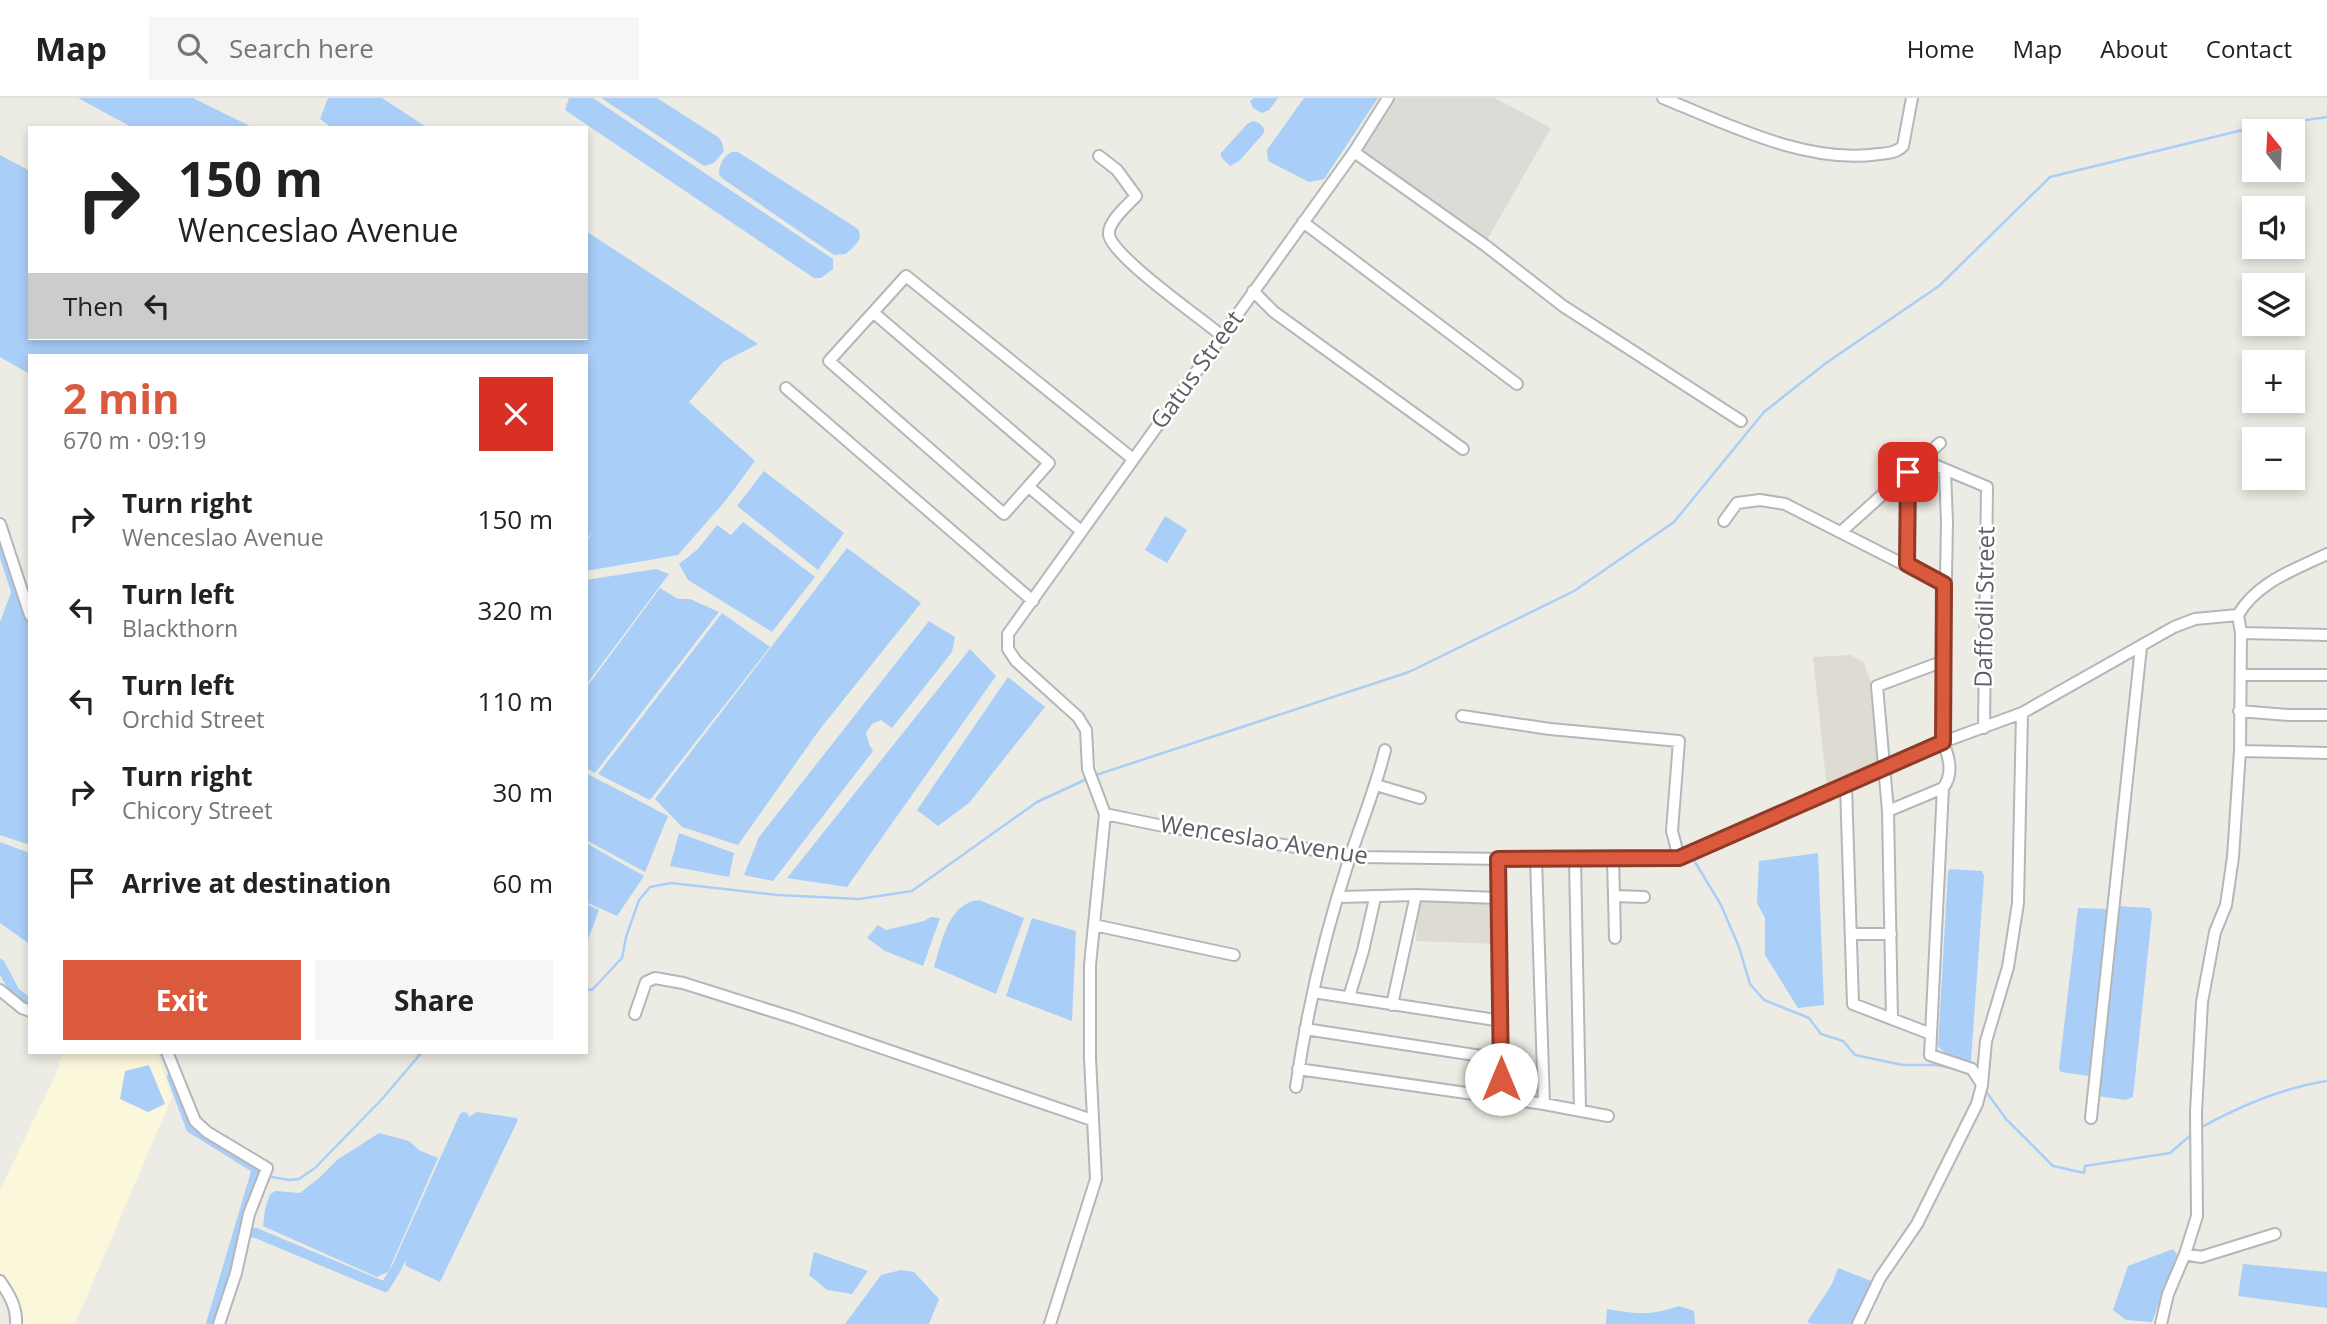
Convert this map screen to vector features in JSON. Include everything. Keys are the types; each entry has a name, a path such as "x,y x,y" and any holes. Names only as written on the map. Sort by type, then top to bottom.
{"street":[{"name":"Gatus Street","path":"1105,814 1088,769 1086,730 1078,717 1016,661 1006,642 1009,634 1354,152 1388,98"},
{"path":"1663,98 1766,138 1811,151 1857,158 1898,151 1903,146 1912,98"},
{"path":"1354,152 1486,246 1563,306 1741,421"},
{"path":"1099,156 1117,170 1136,196 1110,227 1109,234 1114,245 1146,276 1222,335"},
{"path":"1303,222 1517,384"},
{"path":"874,313 1049,463 1004,514 829,361 906,276 1133,459"},
{"path":"1253,291 1274,312 1463,449"},
{"path":"786,388 1033,601"},
{"path":"1842,531 1940,443"},
{"path":"1888,811 1943,788 1947,783 1950,761 1943,742 1947,522 1945,471 1923,460"},
{"name":"Daffodil Street","path":"1945,471 1987,487 1984,728"},
{"path":"1907,564 1908,472"},
{"path":"1029,487 1081,531"},
{"path":"1724,521 1737,503 1760,500 1785,504 1944,584"},
{"path":"0,524 28,609"},
{"path":"2161,1324 2171,1285 2185,1254 2197,1209 2196,1112 2202,1002 2213,942 2228,895 2238,808 2241,633 2238,615 2246,601 2259,589 2327,554"},
{"name":"Wenceslao Avenue","path":"1105,814 1350,856 1575,860 1679,858 1943,742 2022,713 2196,618 2238,615"},
{"path":"2241,633 2327,635"},
{"path":"2091,1118 2141,647"},
{"path":"1892,1019 1888,811 1877,685 1944,661"},
{"path":"2241,674 2327,675"},
{"path":"2239,711 2327,715"},
{"path":"1858,1324 1880,1278 1916,1223 1977,1104 1986,1041 2008,967 2018,903 2022,713"},
{"path":"1462,716 1550,729 1679,741 1672,831 1679,858"},
{"path":"1296,1087 1313,992 1350,856 1376,785 1385,750"},
{"path":"2240,751 2327,753"},
{"path":"1376,785 1420,798"},
{"path":"1846,786 1853,1004 1931,1034"},
{"path":"1943,788 1930,1055 1972,1069 1981,1083"},
{"path":"1050,1324 1097,1179 1092,1120 1090,965 1105,814"},
{"path":"1498,859 1502,1099"},
{"path":"1536,859 1544,1104"},
{"path":"1613,859 1615,938"},
{"path":"1575,860 1580,1110"},
{"path":"1339,897 1416,895 1499,898"},
{"path":"1392,1004 1416,895"},
{"path":"1614,896 1644,897"},
{"path":"1349,998 1375,898"},
{"path":"1094,925 1234,955"},
{"path":"1852,934 1891,934"},
{"path":"635,1014 646,982 656,978 683,983 1092,1120"},
{"path":"0,990 28,1010"},
{"path":"1313,992 1502,1021"},
{"path":"1305,1029 1501,1059"},
{"path":"168,1054 195,1121 207,1132 267,1168 249,1214 219,1324"},
{"path":"1298,1069 1544,1104 1608,1116"},
{"path":"2185,1254 2201,1257 2275,1234"},
{"path":"0,1281 11,1297 17,1316 16,1324"}],"shaded area":[{"path":"1394,98 1495,98 1551,128 1487,240 1365,156 1364,144"},
{"path":"1851,655 1864,663 1872,685 1882,768 1827,790 1813,657"},
{"path":"1418,897 1496,900 1495,944 1416,941"},
{"path":"62,1054 158,1054 172,1097 75,1324 19,1324 9,1289 0,1274 0,1190 55,1076"}],"water":[{"path":"78,98 193,98 250,126 129,126"},
{"path":"328,98 382,98 425,126 329,126 320,119"},
{"path":"569,98 593,98 833,259 833,269 821,278 814,278 565,110"},
{"path":"601,98 657,98 718,137 724,151 714,163 704,166"},
{"path":"1253,98 1278,98 1269,110 1262,113 1253,108 1250,101"},
{"path":"1304,98 1378,98 1324,179 1309,182 1268,161 1267,150"},
{"path":"1253,121 1264,128 1264,133 1239,161 1230,166 1221,157 1221,153 1247,124"},
{"path":"732,152 738,152 858,229 860,237 857,243 846,254 834,255 723,179 719,175 721,164"},
{"path":"0,155 28,170 28,340 588,340 588,232 758,344 723,362 689,402 755,461 726,500 678,555 588,571 588,539 592,533 588,537 588,354 28,354 28,373 0,357"},
{"path":"764,471 844,533 818,570 737,506"},
{"path":"1165,516 1187,530 1167,563 1145,550"},
{"path":"743,522 815,577 772,632 688,580 679,564 698,549 717,525 731,535"},
{"path":"847,548 921,603 820,729 738,845 682,827 655,799"},
{"path":"656,569 669,574 588,682 588,580"},
{"path":"660,588 678,599 690,599 719,612 595,773 588,769 588,685"},
{"path":"12,590 28,640 28,844 0,835 0,622"},
{"path":"722,613 770,647 650,800 598,774"},
{"path":"929,621 955,637 952,652 892,728 881,720 872,724 866,733 873,751 773,881 744,875 759,837"},
{"path":"970,649 996,676 847,887 787,878"},
{"path":"1008,677 1045,707 969,803 938,826 917,810"},
{"path":"588,774 668,816 645,872 588,841"},
{"path":"679,833 734,853 729,877 670,866"},
{"path":"0,842 28,852 28,943 0,923"},
{"path":"588,844 644,876 617,916 588,903"},
{"path":"1818,853 1824,1005 1798,1008 1765,955 1765,918 1757,903 1759,861"},
{"path":"1948,871 1982,871 1984,876 1971,1061 1949,1058 1938,1046"},
{"path":"979,900 1024,918 996,994 934,967 953,916 968,903"},
{"path":"588,905 599,910 588,940"},
{"path":"2118,906 2150,908 2152,914 2133,1097 2126,1100 2098,1096"},
{"path":"2078,908 2109,909 2093,1074 2089,1076 2061,1072 2059,1069"},
{"path":"931,917 940,918 923,966 885,951 867,938 878,925 886,930"},
{"path":"1032,918 1076,931 1072,1021 1006,996"},
{"path":"149,1065 165,1104 148,1112 120,1099 125,1071"},
{"path":"477,1112 517,1118 517,1122 440,1282 406,1266 405,1260 470,1116"},
{"path":"379,1133 409,1141 419,1150 438,1158 388,1272 377,1277 263,1226 270,1194 276,1191 300,1193 337,1160"},
{"path":"2173,1249 2177,1254 2152,1322 2126,1320 2113,1310 2128,1266"},
{"path":"814,1252 868,1271 852,1294 827,1290 809,1275"},
{"path":"2243,1264 2327,1272 2327,1308 2238,1296"},
{"path":"1838,1268 1874,1282 1853,1324 1807,1322 1832,1284"},
{"path":"901,1270 914,1272 939,1299 929,1324 845,1324 881,1275"},
{"path":"1679,1306 1694,1311 1695,1324 1606,1324 1607,1309 1643,1313"}],"waterway":[{"path":"1093,776 1409,672 1574,591 1674,522 1764,412 1826,363 1939,286 2050,177 2251,128 2327,117"},
{"path":"0,542 28,628"},
{"path":"588,989 592,990 622,958 639,900 650,887 671,883 777,895 859,899 912,891 1037,802 1087,779"},
{"path":"1695,862 1721,905 1739,947 1750,984 1764,1000 1809,1018 1821,1034 1843,1041 1855,1055 1903,1065 1937,1065 1956,1069"},
{"path":"0,964 15,992 28,1002"},
{"path":"272,1177 299,1179 315,1168 383,1098 420,1054"},
{"path":"172,1077 191,1128 257,1169 211,1324"},
{"path":"2200,1128 2261,1099 2293,1088 2327,1081"},
{"path":"1985,1090 2006,1119 2053,1166 2084,1173 2085,1166 2170,1153 2192,1134"},
{"path":"239,1230 256,1233 385,1287 397,1267 464,1117"}],"route":[{"path":"1501,1079 1498,859 1679,858 1943,742 1944,584 1907,564 1908,472"}]}
